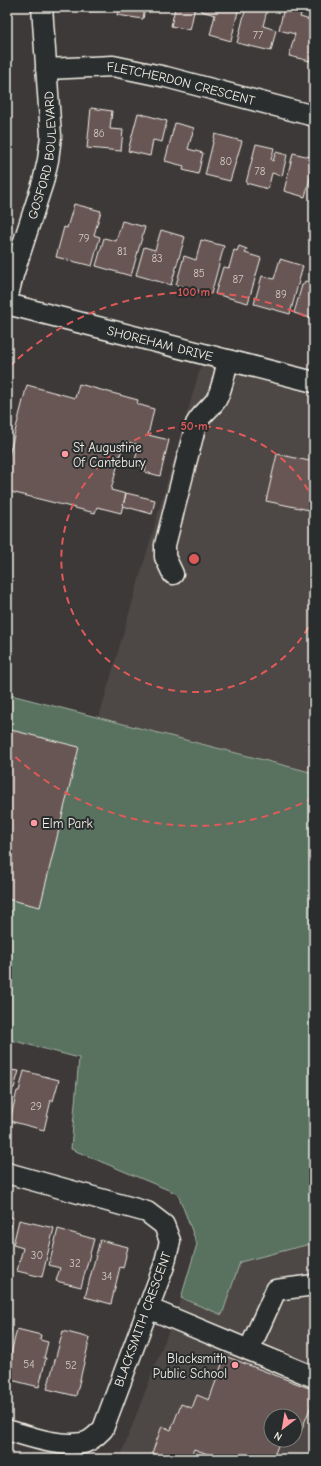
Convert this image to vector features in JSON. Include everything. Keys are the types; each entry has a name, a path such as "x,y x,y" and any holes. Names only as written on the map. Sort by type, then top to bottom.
{"street":[{"name":"GOSFORD BOULEVARD","path":"7,299 13,275 43,182 51,136 42,7"},
{"name":"FLETCHERDON CRESCENT","path":"46,69 113,66 166,77 314,116"},
{"name":"SHOREHAM DRIVE","path":"7,304 314,382"},
{"path":"173,574 165,556 165,545 196,424 199,417 213,405 217,398 228,360"},
{"name":"BLACKSMITH CRESCENT","path":"7,1173 84,1193 147,1212 164,1225 170,1241 164,1266 103,1429 99,1434 84,1443 65,1443 45,1440 7,1430"},
{"path":"249,1350 276,1290 314,1285"},
{"path":"148,1308 314,1377"}],"shaded area":[{"path":"201,365 314,394 314,773 99,717"},
{"name":"Blacksmith Public School","path":"314,1243 314,1459 123,1459 122,1452 181,1298 222,1315 240,1262"}],"green space":[{"path":"7,694 314,773 314,1243 240,1262 222,1315 181,1298 197,1244 178,1194 71,1149 79,1058 7,1039"}],"building":[{"path":"83,7 103,7 103,11 84,12"},
{"path":"119,7 145,7 143,19 117,15"},
{"path":"168,7 195,7 190,30 171,26 175,8"},
{"path":"202,7 239,7 231,41 210,35 215,15 201,11"},
{"path":"246,7 255,7 267,10 263,26 276,30 271,51 237,43"},
{"path":"284,7 303,8 300,17 314,21 314,44 310,61 289,56 295,34 279,30"},
{"path":"91,108 112,111 110,129 123,130 121,151 87,148"},
{"path":"138,113 167,121 162,142 153,140 150,156 128,151"},
{"path":"175,123 194,128 188,149 203,153 198,174 183,170 184,166 165,161"},
{"path":"215,134 242,141 230,181 205,175"},
{"path":"256,144 274,148 271,160 273,161 276,152 287,155 282,176 272,173 268,189 246,183"},
{"path":"293,153 314,158 305,197 284,191"},
{"path":"74,204 101,211 94,235 100,237 92,266 56,257 64,227 67,228"},
{"path":"122,221 145,227 131,276 96,266 104,238 116,241"},
{"path":"161,230 185,237 171,285 136,275 144,247 155,250"},
{"path":"201,240 224,246 211,294 176,285 184,256 196,260"},
{"path":"239,246 247,249 245,253 261,258 248,303 215,294 223,267 229,268 234,250 237,251"},
{"path":"280,259 303,266 290,314 254,304 262,276 274,279"},
{"path":"305,281 314,283 314,319 294,313 302,285"},
{"name":"St Augustine Of Cantebury","path":"79,384 138,400 137,404 154,409 148,435 169,440 160,476 145,472 146,467 134,464 139,445 124,441 111,490 126,494 121,513 97,507 95,513 7,491 7,463 27,385 75,398"},
{"path":"277,454 314,462 314,511 266,501"},
{"path":"126,493 155,500 152,514 123,506"},
{"name":"Elm Park","path":"7,729 79,747 40,907 7,899"},
{"path":"7,1066 11,1067 10,1070 19,1071 7,1110"},
{"path":"24,1071 59,1080 53,1101 51,1100 44,1130 10,1121 17,1091 19,1091"},
{"path":"7,1216 13,1218 7,1242"},
{"path":"19,1220 54,1228 42,1277 17,1271 23,1248 13,1245"},
{"path":"58,1229 94,1239 81,1287 56,1281 60,1268 49,1265"},
{"path":"100,1240 128,1247 123,1268 120,1267 111,1304 85,1297"},
{"path":"7,1328 11,1329 7,1342"},
{"path":"17,1329 41,1335 40,1340 48,1342 39,1387 7,1379 7,1370"},
{"path":"63,1331 90,1338 76,1396 47,1389"},
{"path":"225,1356 314,1390 314,1398 303,1426 303,1408 263,1408 263,1448 277,1448 273,1459 209,1459 210,1455 194,1449 190,1459 177,1456 176,1459 169,1459 152,1453 162,1426 171,1430 181,1404 192,1408 197,1395 209,1400"}],"place":[{"name":"St Augustine Of Cantebury","path":"65,454"},
{"name":"Elm Park","path":"34,823"},
{"name":"Blacksmith Public School","path":"235,1365"}]}
